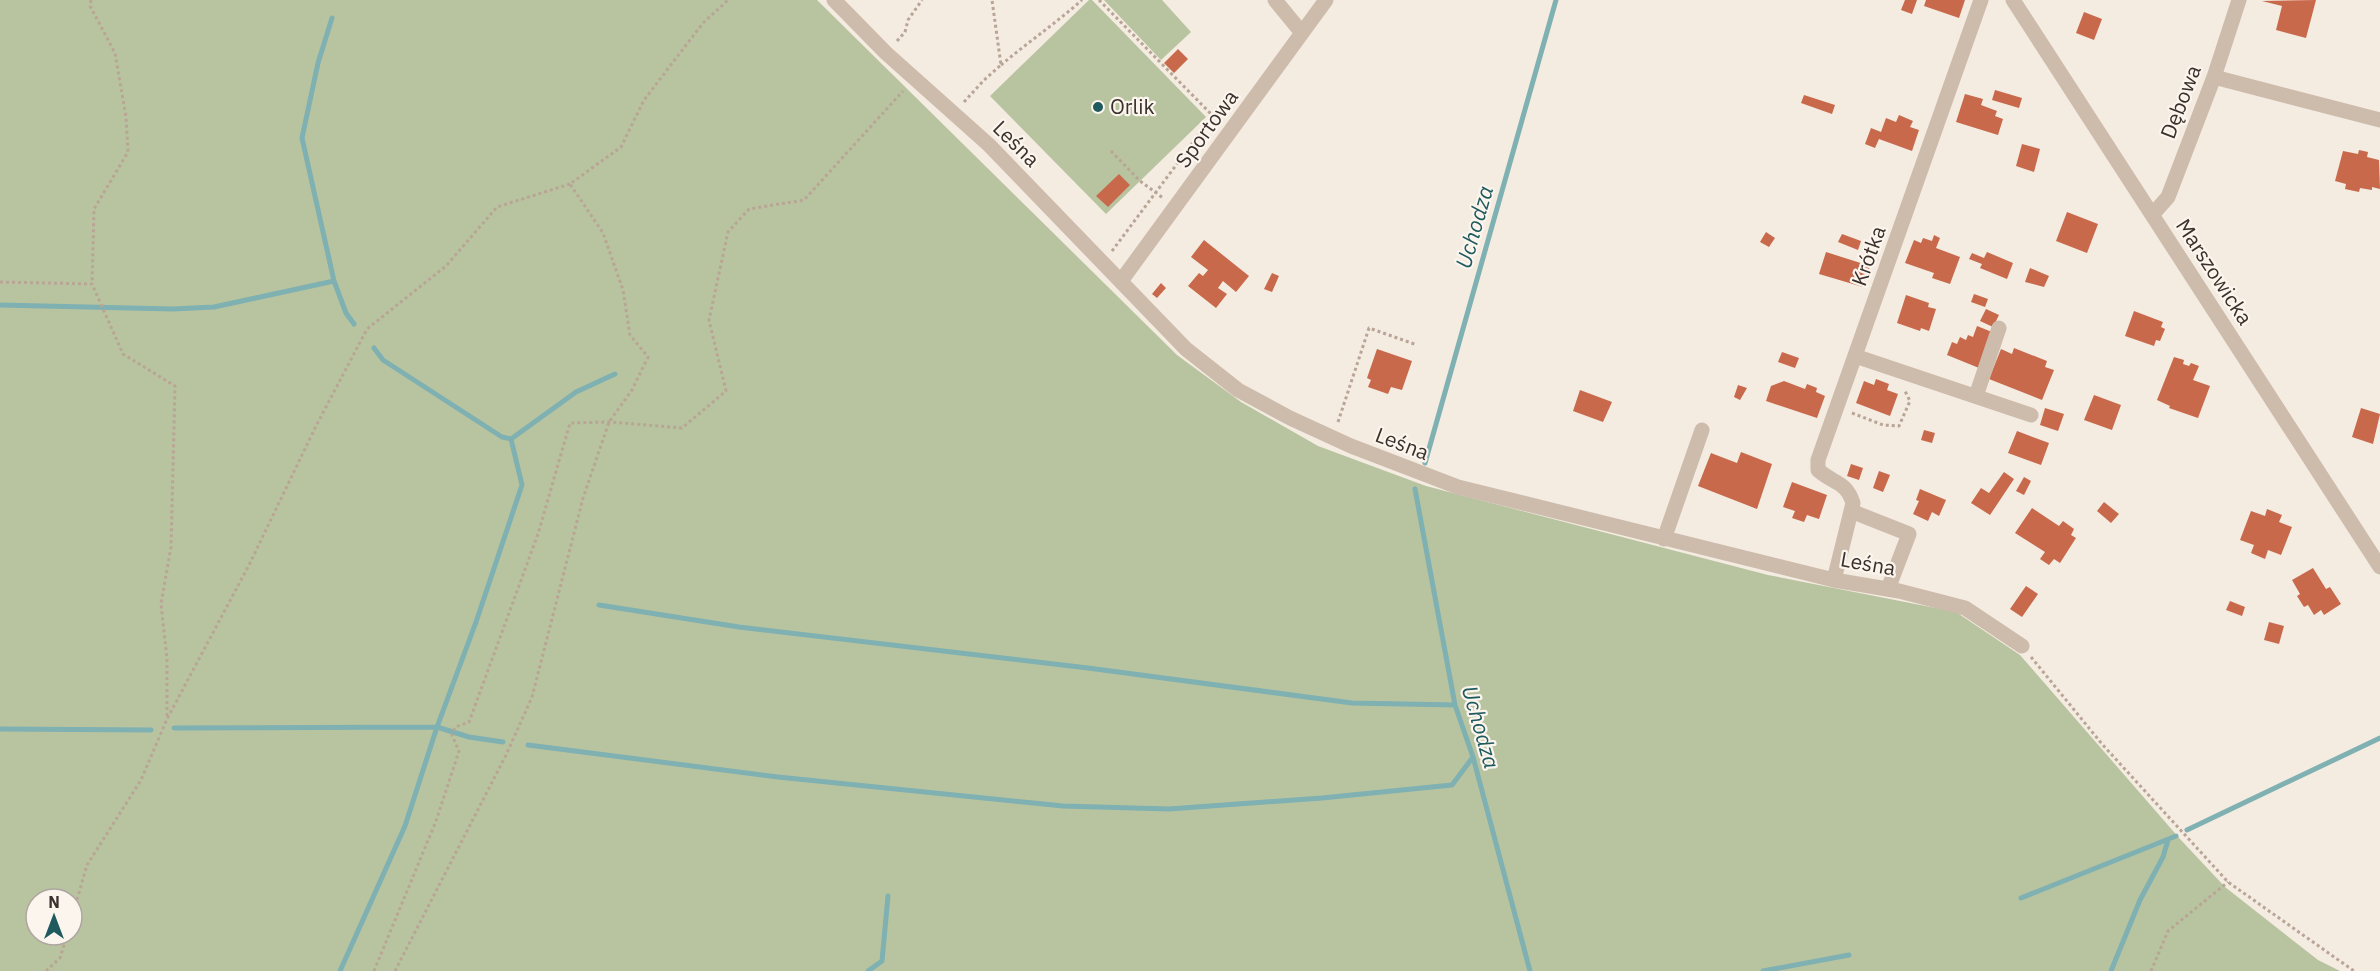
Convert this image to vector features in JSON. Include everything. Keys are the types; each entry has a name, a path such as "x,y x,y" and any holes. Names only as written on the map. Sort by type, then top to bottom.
{"street":[{"name":"Leśna","path":"834,0 886,53 989,145 1186,349 1238,390 1333,438 1411,471 1458,487 1834,580 1888,589 1965,608 2022,646"},
{"path":"1275,0 1302,33"},
{"name":"Sportowa","path":"1121,281 1326,0"},
{"name":"Krótka","path":"1851,511 1853,503 1849,491 1840,483 1825,477 1818,470 1818,460 1981,0"},
{"name":"Marszowicka","path":"2013,0 2380,567"},
{"name":"Dębowa","path":"2153,214 2168,197 2214,77 2239,0"},
{"path":"2214,77 2380,120"},
{"path":"1976,396 1999,328"},
{"path":"1855,356 2031,415"},
{"path":"1664,539 1702,430"},
{"path":"1834,580 1851,511 1909,534 1888,589"}],"path":[{"path":"91,0 90,6 115,53 126,117 128,152 94,209 92,284 123,354 176,386 171,547 161,604 167,659 167,719"},
{"path":"81,887 87,865 141,780 167,719 249,565 316,426 367,328 446,266 497,207 570,184 621,147 644,100 703,23 728,0"},
{"path":"886,53 905,32 908,20 922,0"},
{"path":"992,0 1001,65"},
{"path":"953,113 1001,65 1032,39 1060,20 1082,0"},
{"path":"1099,0 1213,116"},
{"path":"374,971 436,821 459,751 452,735 455,728 469,722 538,534 570,423 609,422 682,428 726,391 709,320 728,232 749,209 804,200 915,78"},
{"path":"1104,263 1224,101"},
{"path":"1111,152 1155,193"},
{"path":"395,971 507,755 532,697 583,498 609,422 633,390 648,357 630,335 623,290 603,233 570,184"},
{"path":"0,282 92,284"},
{"path":"1333,438 1369,328 1417,345"},
{"path":"1836,407 1883,424 1899,426 1910,401 1902,386"},
{"path":"2022,646 2102,744 2228,882 2354,971"},
{"path":"2151,971 2168,931 2228,882"},
{"path":"46,971 60,958 63,947"}],"green space":[{"path":"0,0 817,0 1177,355 1241,402 1318,446 1426,486 1768,575 1956,612 2020,655 2180,839 2225,887 2318,960 2340,971 0,971"},
{"name":"Orlik","path":"1089,0 1092,0 1206,117 1106,214 990,96"},
{"path":"1104,0 1162,0 1191,32 1161,60"}],"building":[{"path":"1905,0 1917,0 1912,14 1901,10"},
{"path":"1926,0 1965,0 1959,18 1924,6"},
{"path":"2316,0 2306,38 2276,30 2282,6 2262,1"},
{"path":"2084,12 2102,19 2094,40 2076,33"},
{"path":"1178,49 1188,59 1174,73 1164,63"},
{"path":"1995,90 2022,98 2019,108 1992,100"},
{"path":"1965,94 1983,99 1981,105 1997,111 1995,116 2003,119 1998,135 1956,122"},
{"path":"1804,95 1835,105 1832,114 1801,103"},
{"path":"1899,115 1913,121 1910,127 1919,130 1912,151 1879,139 1875,148 1865,144 1871,128 1881,132 1886,118 1896,122"},
{"path":"2022,144 2040,149 2034,172 2016,166"},
{"path":"2359,150 2368,152 2367,157 2379,160 2380,189 2360,188 2359,192 2345,189 2346,184 2335,181 2343,151 2358,154"},
{"path":"1119,174 1130,185 1108,207 1096,196"},
{"path":"2067,212 2098,224 2087,253 2056,241"},
{"path":"1766,232 1775,238 1769,247 1760,242"},
{"path":"1842,234 1861,241 1858,250 1838,242"},
{"path":"1934,235 1940,238 1936,248 1960,257 1950,284 1932,278 1934,273 1905,263 1914,240 1921,243 1923,238 1932,241"},
{"path":"1204,240 1249,276 1236,292 1223,281 1218,288 1227,294 1216,308 1188,286 1199,273 1203,276 1208,270 1191,257"},
{"path":"1826,252 1870,266 1863,287 1819,274"},
{"path":"1987,252 2013,263 2007,279 1980,268 1982,264 1969,259 1972,253 1984,258"},
{"path":"2030,268 2049,276 2044,287 2025,282"},
{"path":"1272,273 1279,276 1272,292 1264,289"},
{"path":"1161,283 1166,288 1157,298 1152,294"},
{"path":"1974,294 1988,299 1985,307 1971,302"},
{"path":"1906,295 1929,303 1928,307 1936,309 1929,331 1921,328 1920,331 1897,323"},
{"path":"1986,309 1999,315 1993,327 1980,321"},
{"path":"2134,311 2163,322 2161,327 2165,329 2160,341 2156,340 2154,346 2125,336"},
{"path":"1977,326 1992,332 1979,368 1947,355 1952,342 1957,344 1960,337 1966,340 1968,335 1973,337"},
{"path":"2014,348 2047,361 2045,367 2054,370 2042,400 1989,379 2001,349 2012,354"},
{"path":"1377,349 1412,361 1402,390 1391,387 1388,394 1368,387 1371,380 1367,378"},
{"path":"1782,352 1799,358 1795,368 1778,362"},
{"path":"2174,357 2184,360 2183,364 2189,366 2191,363 2199,366 2193,380 2210,386 2198,418 2169,408 2170,406 2157,400"},
{"path":"1876,379 1889,384 1887,390 1898,394 1890,416 1856,403 1864,381 1874,385"},
{"path":"1784,381 1805,389 1807,384 1817,388 1816,392 1825,396 1817,418 1766,401 1771,386"},
{"path":"1738,385 1747,388 1740,400 1734,397"},
{"path":"1580,390 1612,402 1603,422 1573,411"},
{"path":"2094,395 2121,405 2112,430 2084,420"},
{"path":"2045,408 2064,414 2058,431 2040,425"},
{"path":"2361,408 2380,414 2373,444 2352,437"},
{"path":"1924,430 1935,433 1932,443 1921,440"},
{"path":"2017,431 2049,443 2041,465 2008,453"},
{"path":"1741,452 1772,464 1757,509 1698,486 1711,453 1737,463"},
{"path":"1851,464 1863,468 1859,480 1847,476"},
{"path":"1879,471 1890,475 1883,492 1873,488"},
{"path":"2004,472 2014,479 1990,515 1971,503 1981,488 1989,493"},
{"path":"2024,477 2031,481 2024,495 2016,491"},
{"path":"1792,482 1827,495 1819,519 1807,515 1804,522 1792,518 1795,511 1783,507"},
{"path":"1920,489 1946,500 1939,516 1932,512 1928,521 1913,514 1919,501 1916,500"},
{"path":"2104,502 2119,514 2111,523 2097,511"},
{"path":"2032,508 2059,526 2063,521 2074,529 2071,535 2076,538 2060,563 2054,559 2049,565 2040,559 2045,552 2015,533"},
{"path":"2267,509 2282,515 2279,522 2292,527 2281,555 2268,550 2265,559 2251,553 2254,545 2240,540 2251,511 2265,516"},
{"path":"2313,568 2326,589 2330,587 2341,604 2324,615 2321,610 2314,615 2308,605 2304,607 2297,596 2300,594 2292,580"},
{"path":"2026,586 2038,594 2022,617 2010,609"},
{"path":"2230,601 2245,607 2242,616 2226,610"},
{"path":"2269,622 2284,626 2279,644 2264,640"}],"waterway":[{"name":"Uchodza","path":"1425,463 1556,0"},
{"path":"332,18 318,63 302,138 334,281 346,313 354,324"},
{"path":"0,305 173,309 214,307 334,281"},
{"path":"374,348 383,360 502,437 511,439 576,392 615,374"},
{"path":"174,728 437,727 476,622 522,485 511,439"},
{"name":"Uchodza","path":"1415,489 1455,705 1473,757 1530,971"},
{"path":"599,605 739,627 1088,668 1352,703 1455,705"},
{"path":"340,971 405,826 437,727 469,737 503,742"},
{"path":"0,729 151,730"},
{"path":"2187,830 2380,738"},
{"path":"528,745 778,777 1063,806 1169,809 1322,798 1452,785 1473,757"},
{"path":"2021,898 2176,836"},
{"path":"2111,971 2140,900 2163,857 2168,840"},
{"path":"868,971 882,961 888,896"},
{"path":"1763,971 1849,955"}],"place":[{"name":"Orlik","path":"1098,107"}]}
